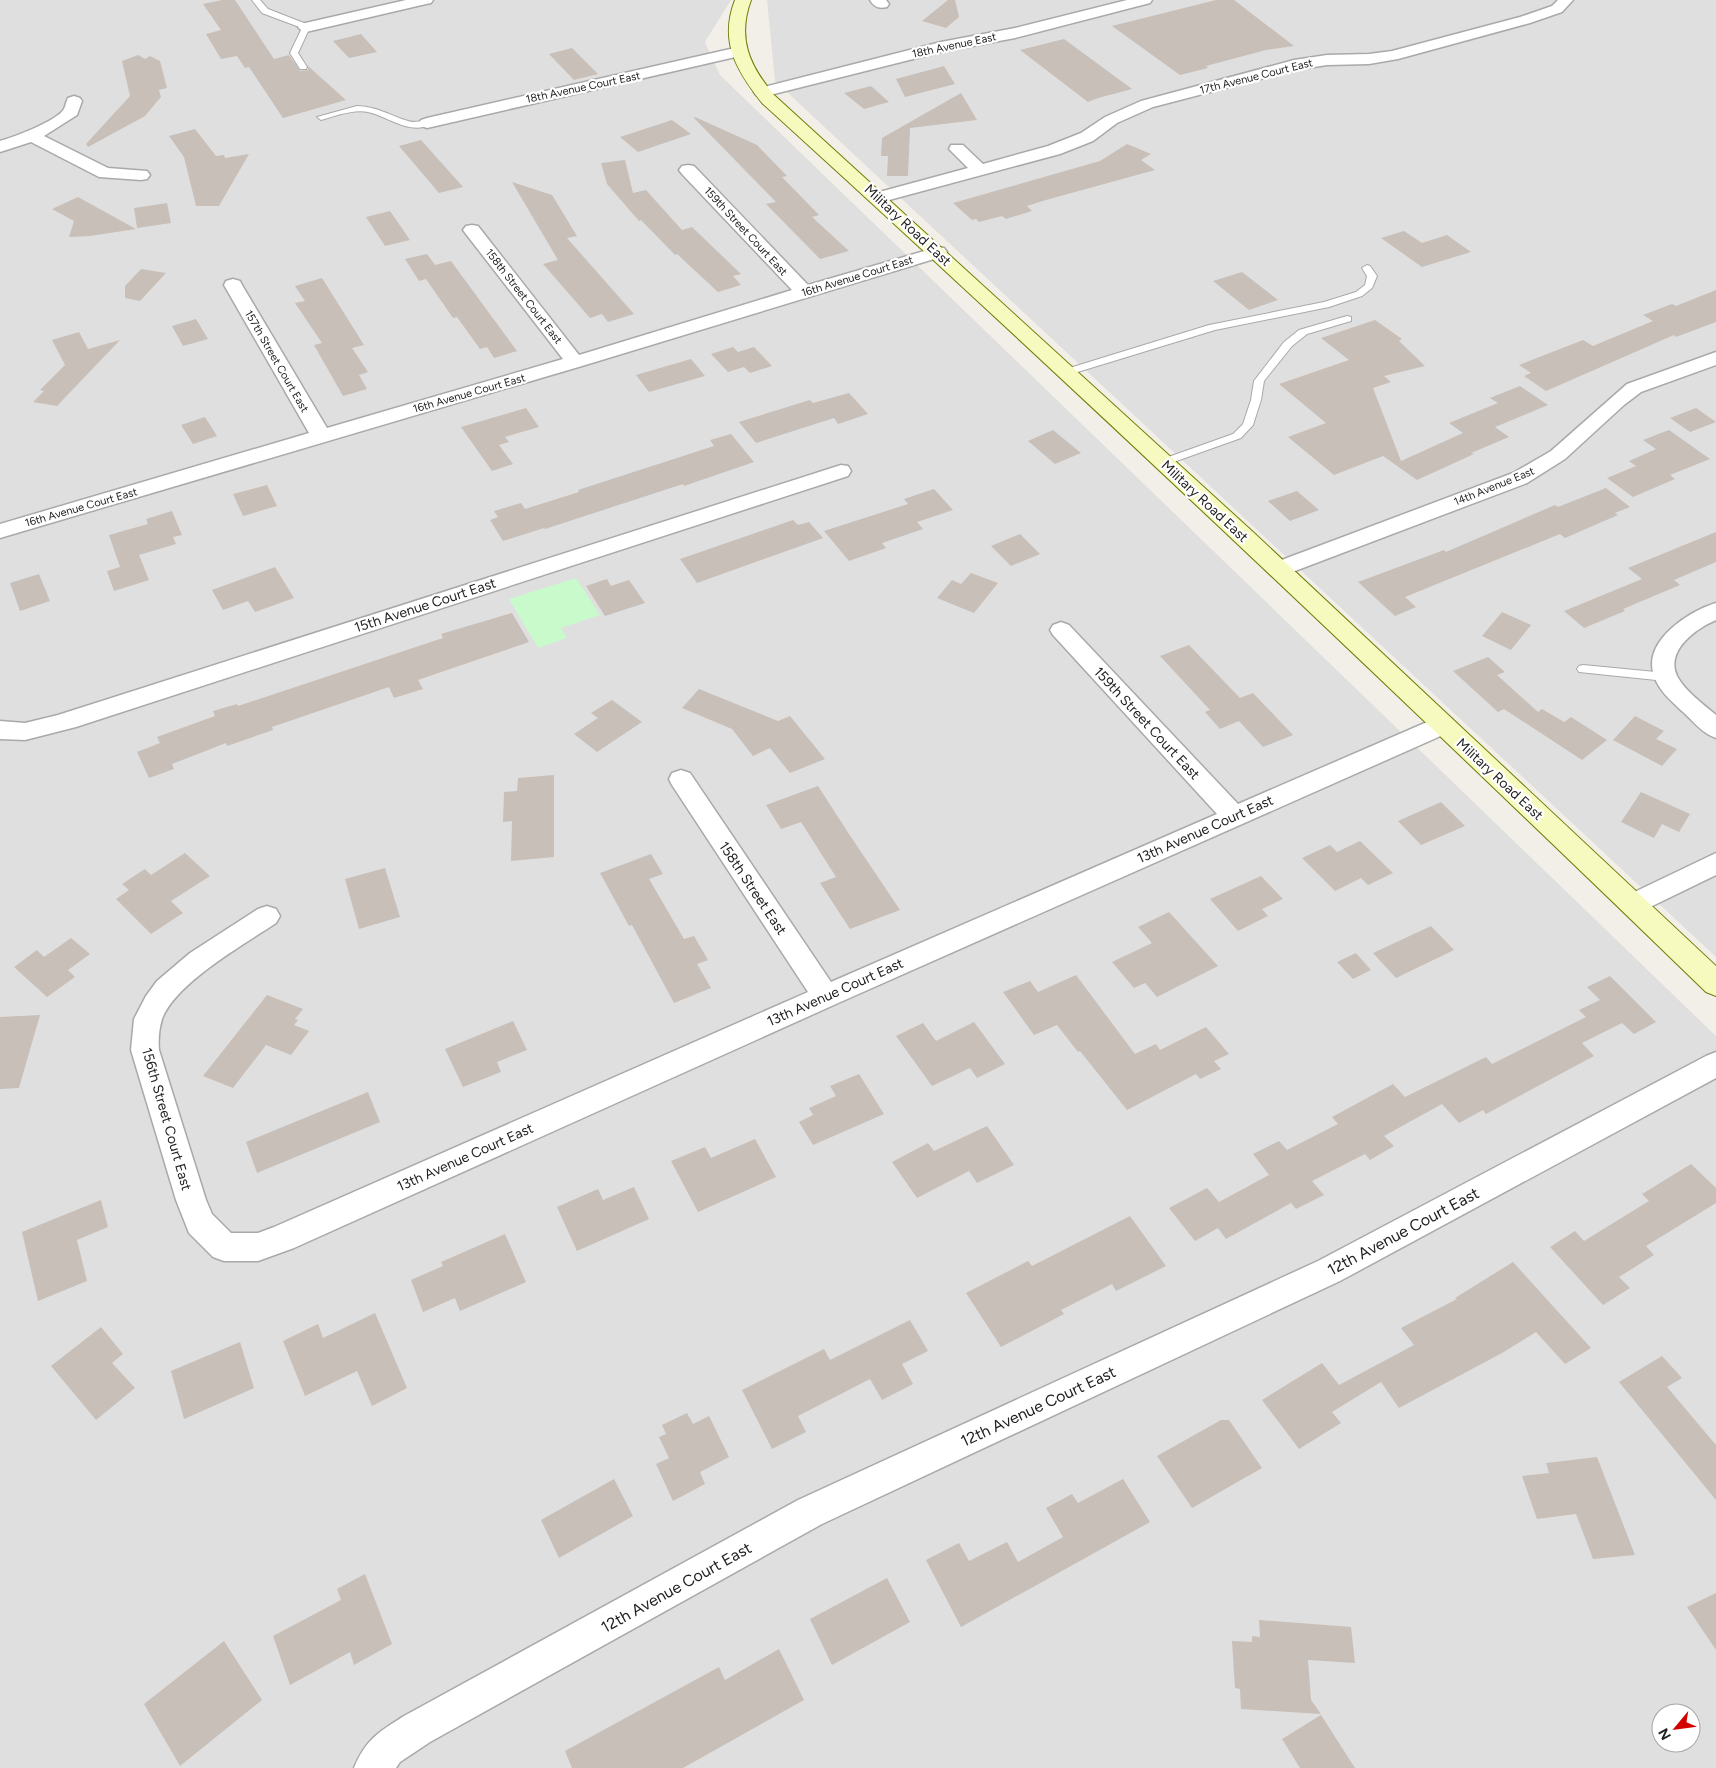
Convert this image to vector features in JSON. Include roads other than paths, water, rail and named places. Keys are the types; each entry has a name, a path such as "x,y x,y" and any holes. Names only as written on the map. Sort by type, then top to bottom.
{"street":[{"path":"306,27 426,0"},
{"name":"Military Road East","path":"743,0 736,21 735,33 739,52 748,72 762,92 1164,462 1716,984"},
{"name":"18th Avenue East","path":"762,92 941,47 1024,31 1146,0"},
{"name":"17th Avenue Court East","path":"878,198 1054,150 1087,137 1112,120 1147,104 1294,65 1327,60 1369,59 1393,56 1526,20 1557,9 1566,0"},
{"name":"18th Avenue Court East","path":"427,123 739,52"},
{"path":"0,147 32,136 71,112 74,101"},
{"path":"32,136 64,154 105,173 141,174"},
{"path":"957,149 980,170"},
{"name":"159th Street Court East","path":"688,170 804,292"},
{"name":"158th Street Court East","path":"472,230 575,362"},
{"name":"16th Avenue Court East","path":"0,531 575,362 938,252"},
{"name":"157th Street Court East","path":"233,285 321,436"},
{"name":"14th Avenue East","path":"1278,569 1520,478 1540,468 1558,455 1634,388 1716,358"},
{"name":"15th Avenue Court East","path":"3,731 23,732 67,722 841,470"},
{"path":"1716,611 1690,624 1678,634 1664,662 1666,677 1674,688 1716,729"},
{"name":"159th Street Court East","path":"1061,630 1234,816"},
{"name":"13th Avenue Court East","path":"224,1247 258,1247 283,1238 826,996 1443,725"},
{"name":"158th Street East","path":"681,779 826,996"},
{"path":"1633,904 1716,863"},
{"name":"156th Street Court East","path":"224,1247 200,1223 191,1200 145,1050 144,1036 152,1010 172,985 193,966 267,916"},
{"name":"12th Avenue Court East","path":"373,1768 387,1749 417,1729 810,1512 1329,1271 1716,1064"}],"lane":[{"path":"256,0 265,11 306,27 294,53 303,67"},
{"path":"321,117 357,109 368,109 410,125 427,123"},
{"path":"1067,372 1213,327 1309,309 1343,300 1359,294 1369,286 1372,276 1367,268"},
{"path":"1164,462 1238,436 1248,425 1256,400 1259,382 1288,344 1303,332 1347,319"},
{"path":"1583,669 1666,677"}]}
